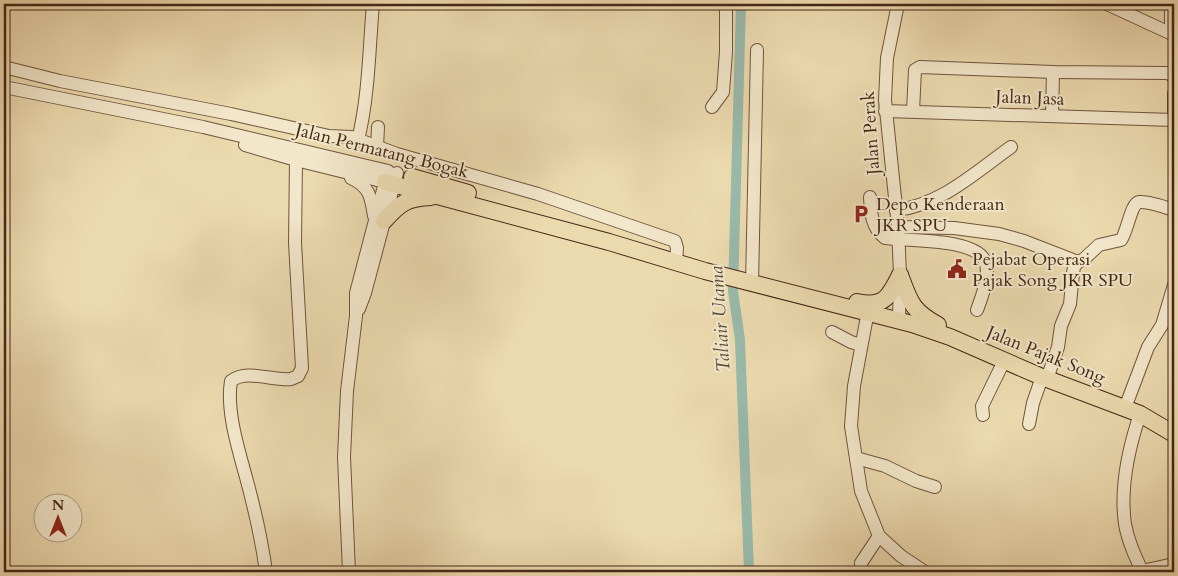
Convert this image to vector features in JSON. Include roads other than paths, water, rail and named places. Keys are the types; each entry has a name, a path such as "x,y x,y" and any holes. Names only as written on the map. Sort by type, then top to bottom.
{"main road":[{"name":"Jalan Permatang Bogak","path":"391,177 441,197 610,242 724,275 899,320"},
{"name":"Jalan Permatang Bogak","path":"391,177 541,216 610,242"},
{"path":"379,220 408,200 441,197"},
{"path":"773,288 785,286 802,288 866,304 877,304 891,292 900,275"},
{"path":"900,275 915,309 921,315 945,329 950,337"},
{"name":"Jalan Pajak Song","path":"899,320 950,337 1044,378 1133,411 1174,434"}],"street":[{"path":"359,136 369,72 370,36 374,4"},
{"path":"712,107 723,92 726,52 726,4"},
{"name":"Jalan Perak","path":"898,4 886,67 885,111 898,233 900,275 899,320"},
{"path":"1107,4 1122,7 1172,34"},
{"path":"1171,4 1172,34"},
{"path":"749,281 757,50"},
{"path":"4,67 60,81 230,114 329,136 377,136 449,169 538,194 675,241 678,248 676,262"},
{"path":"913,111 914,76 915,70 920,67 1053,72 1166,73 1172,74 1174,79"},
{"path":"1052,116 1053,72"},
{"name":"Jalan Permatang Bogak","path":"4,87 203,127 391,177"},
{"path":"1174,94 1174,120"},
{"name":"Jalan Jasa","path":"885,111 1174,120"},
{"name":"Jalan Permatang Bogak","path":"140,114 296,160 333,169 391,177"},
{"path":"896,210 910,209 936,198 1011,147"},
{"path":"266,572 255,512 237,442 230,391 231,381 237,377 291,379 298,376 302,368 295,243 296,160"},
{"path":"333,169 358,181 365,187 379,220"},
{"path":"349,572 344,425 350,363 356,316 365,293 379,220 391,177"},
{"path":"870,197 873,220 877,231 885,238 912,226 954,228 1004,235 1078,262"},
{"path":"1029,424 1033,403 1058,347 1061,326 1070,304 1074,267 1099,244 1121,240 1136,203 1152,204 1174,210"},
{"path":"898,233 968,247 981,256 986,261 986,285 977,310"},
{"path":"1174,284 1162,325 1148,347 1133,411 1132,440 1123,508 1125,526 1140,572 1174,564"},
{"path":"868,312 854,386 851,426 861,491 880,536 901,556 926,572"},
{"path":"832,332 861,345"},
{"path":"983,415 982,406 1004,360"},
{"path":"856,458 885,466 916,482 935,487"},
{"path":"861,572 860,563 880,536"}],"waterway":[{"name":"Taliair Utama","path":"741,4 733,291 740,340 749,572"}],"place":[{"name":"Depo Kenderaan JKR SPU","path":"861,214"},
{"name":"Pejabat Operasi Pajak Song JKR SPU","path":"957,269"}]}
